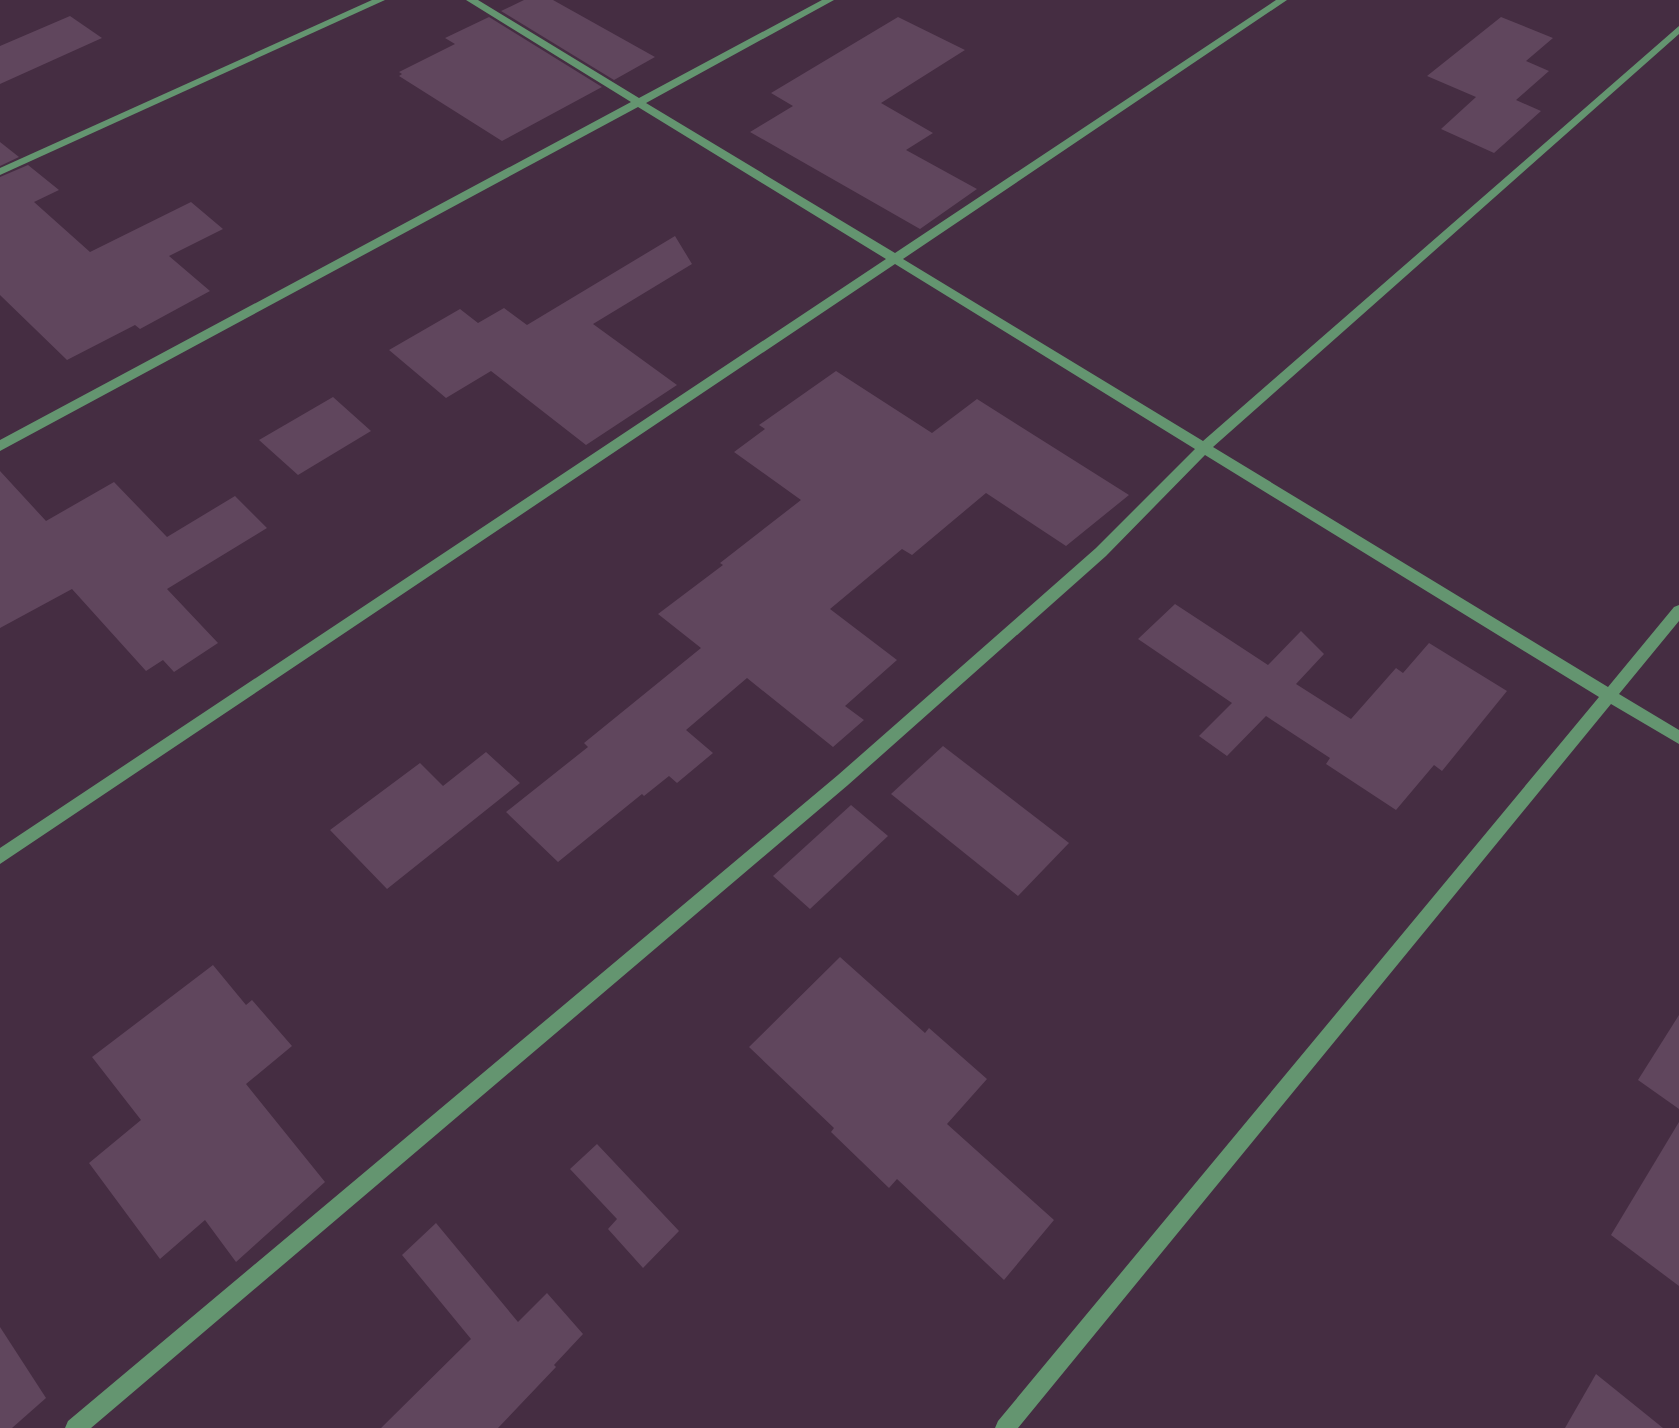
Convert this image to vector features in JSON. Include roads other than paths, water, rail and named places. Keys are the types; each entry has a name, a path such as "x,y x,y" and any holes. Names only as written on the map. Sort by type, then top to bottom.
{"street":[{"path":"0,172 380,0"},
{"path":"471,0 1679,738"},
{"path":"0,446 829,0"},
{"path":"0,857 1282,0"},
{"path":"75,1428 852,772 1101,552 1204,448 1679,29"},
{"path":"1005,1428 1679,611"}]}
